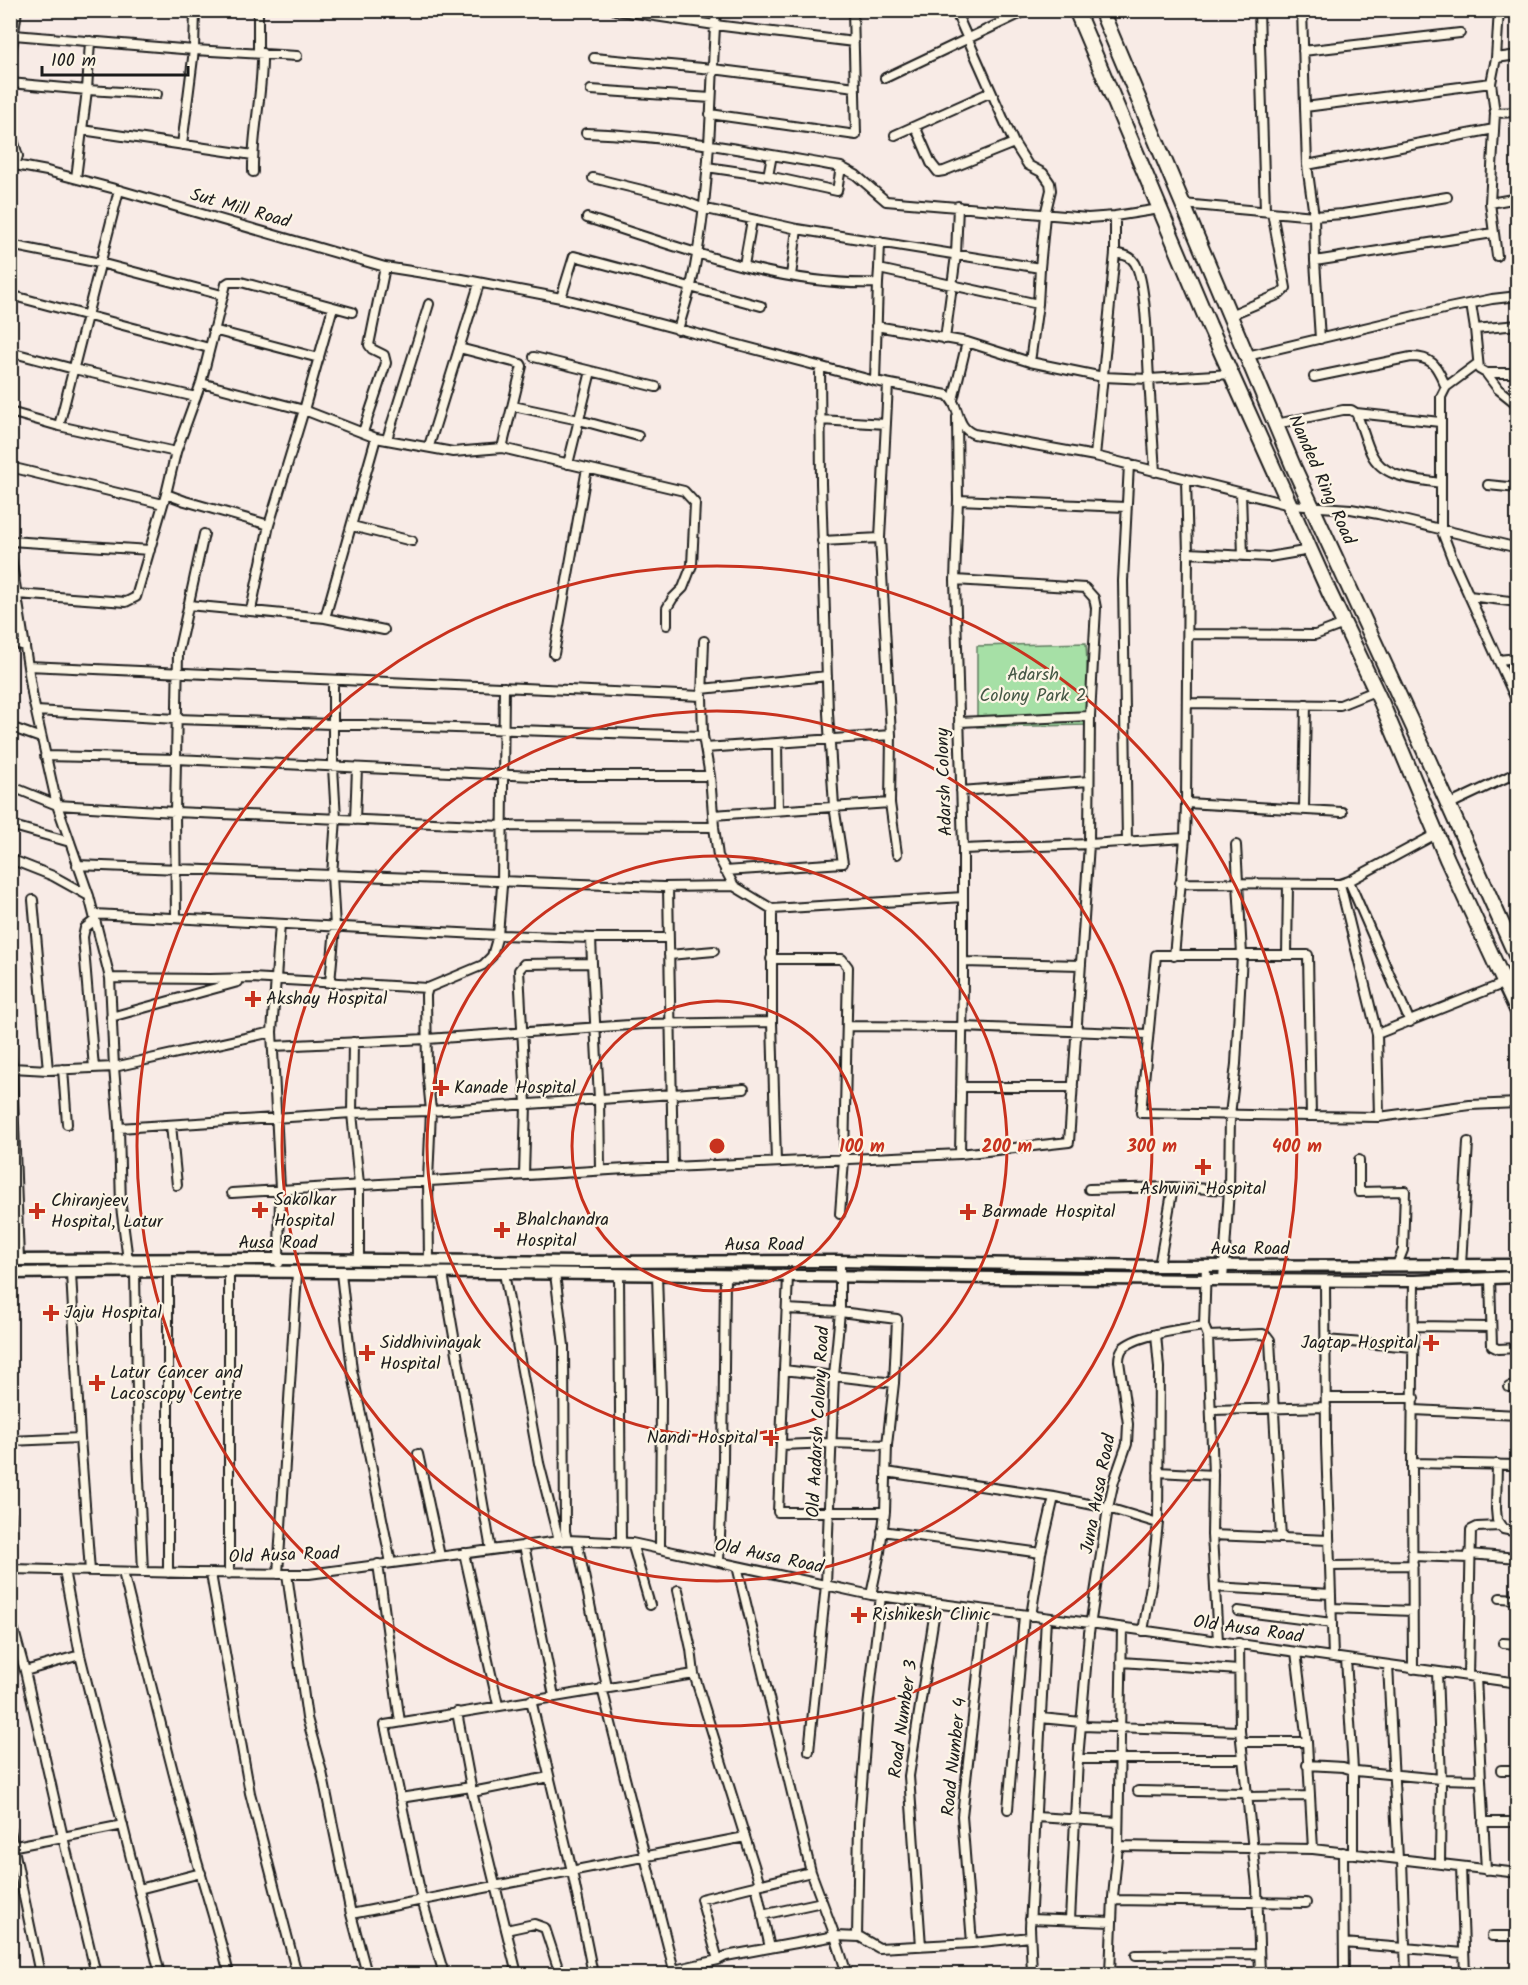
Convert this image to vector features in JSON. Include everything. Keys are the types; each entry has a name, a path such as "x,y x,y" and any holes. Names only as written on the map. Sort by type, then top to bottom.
{"highway":[{"path":"1076,10 1231,374 1518,1012"},
{"name":"Nanded Ring Road","path":"1101,10 1276,424 1518,960"}],"main road":[{"name":"Ausa Road","path":"15,1260 840,1261 1159,1266 1518,1265"},
{"path":"10,1273 168,1271 504,1273 1205,1281 1414,1281 1518,1277"}],"street":[{"path":"10,63 17,10"},
{"path":"182,145 194,50 195,10"},
{"path":"253,172 260,106 258,10"},
{"path":"615,10 716,26 854,42"},
{"path":"678,330 697,252 707,167 716,10"},
{"path":"710,114 856,135 853,10"},
{"path":"955,10 1014,143 1028,165 1043,173 1052,190 1045,215 1038,304 1030,362"},
{"path":"885,78 1028,10"},
{"path":"1230,315 1280,294 1286,288 1269,212 1259,10"},
{"path":"1302,10 1307,165 1314,216 1320,339"},
{"path":"1497,256 1490,203 1495,113 1491,83 1496,58 1499,10"},
{"path":"1304,51 1460,33"},
{"path":"14,35 297,56"},
{"path":"76,178 87,90 90,41"},
{"path":"1496,58 1518,56"},
{"path":"594,58 713,69 855,87"},
{"path":"10,83 157,94"},
{"path":"1305,107 1491,83"},
{"path":"591,90 711,98"},
{"path":"895,135 992,92"},
{"path":"1495,113 1518,112"},
{"path":"915,126 931,163 938,172 1014,143"},
{"path":"1307,165 1494,129"},
{"path":"10,130 18,156 13,167"},
{"path":"82,130 253,155"},
{"path":"586,133 652,136 841,167 856,175 886,201 1088,218 1160,209"},
{"path":"768,176 771,155"},
{"name":"Sut Mill Road","path":"13,167 76,178 385,267 561,298 820,368 947,395 953,400"},
{"path":"707,167 768,176 837,191 841,167"},
{"path":"593,178 752,220 1040,268"},
{"path":"59,426 119,190"},
{"path":"1183,204 1314,216 1343,214 1447,197"},
{"path":"1490,203 1518,198"},
{"path":"945,339 956,255 958,206"},
{"path":"1095,456 1115,253 1115,216"},
{"path":"587,218 697,252 791,276 852,284 878,283"},
{"path":"744,265 752,220"},
{"path":"791,276 797,229"},
{"path":"1316,261 1493,233"},
{"path":"875,381 880,242"},
{"path":"10,245 100,263 222,295"},
{"path":"1115,253 1130,256 1138,272 1145,321 1155,472"},
{"path":"561,298 574,256 761,306"},
{"path":"363,432 386,363 384,355 372,350 369,345 385,267"},
{"path":"879,269 1038,304"},
{"path":"14,593 126,602 136,597 176,452 201,383 226,284 234,281 352,312"},
{"path":"429,446 479,284"},
{"path":"10,295 209,348"},
{"path":"1247,356 1471,304 1518,296"},
{"path":"387,439 429,304"},
{"path":"1471,304 1477,364 1481,372 1518,373"},
{"path":"251,610 269,525 333,307"},
{"path":"1475,329 1518,325"},
{"path":"876,326 967,342 1030,362 1103,378 1149,379 1231,374"},
{"path":"213,330 319,358"},
{"path":"967,342 953,400 961,424 966,431 974,434 1095,456 1290,505 1360,511 1518,548"},
{"path":"459,348 521,364 522,369 502,448"},
{"path":"10,352 196,397"},
{"path":"534,357 656,387"},
{"path":"1314,377 1411,357 1422,357 1431,361 1446,387"},
{"path":"1477,364 1446,387 1441,397 1441,529 1518,704"},
{"path":"724,871 843,863 834,806 827,676 822,540 820,368"},
{"path":"568,464 591,371"},
{"path":"1486,373 1498,389 1518,405"},
{"path":"201,383 304,410 376,438 453,452 502,448 684,491 694,503 692,565 683,588 667,608 667,626"},
{"path":"888,384 880,538 891,735 890,803 897,854"},
{"path":"513,406 638,436"},
{"name":"Adarsh Colony","path":"957,410 958,500 955,580 963,849 960,1154"},
{"path":"1276,424 1343,410 1440,422"},
{"path":"10,412 59,426 176,452"},
{"path":"1356,413 1377,464 1397,475 1441,483"},
{"path":"820,420 886,424"},
{"path":"325,618 376,438"},
{"path":"1127,842 1123,581 1129,464"},
{"path":"10,467 163,504"},
{"path":"554,654 586,468"},
{"path":"1174,956 1186,803 1188,553 1186,480"},
{"path":"1488,485 1518,488"},
{"path":"1241,493 1243,556"},
{"path":"166,494 269,525"},
{"path":"958,500 1126,507"},
{"path":"352,526 412,541"},
{"path":"177,918 175,812 177,653 204,534"},
{"path":"822,540 880,538"},
{"path":"10,541 150,550"},
{"path":"1188,553 1269,557 1310,550"},
{"path":"10,551 14,593 45,756 57,805 89,896 110,978 121,1207 128,1260"},
{"path":"232,1193 600,1170 960,1154 1069,1142 1089,844 1090,716 1096,608 1090,593 1085,588 955,580"},
{"path":"1469,596 1518,602"},
{"path":"188,605 325,618 384,630"},
{"path":"1188,634 1315,635 1344,624"},
{"path":"704,641 702,693 704,736 714,827 718,856 734,886 772,909 963,897"},
{"path":"10,642 25,646"},
{"path":"1498,660 1518,658"},
{"path":"28,666 504,687 702,693 827,676"},
{"path":"330,983 335,927 332,875 336,818 332,724 333,680"},
{"path":"110,978 210,980 251,978 428,988 483,965 492,956 498,935 502,883 504,687"},
{"path":"1187,703 1340,705 1375,691"},
{"path":"1304,809 1305,704"},
{"path":"36,711 176,719 704,736"},
{"path":"958,722 1090,716"},
{"path":"10,727 41,738"},
{"path":"705,748 891,735"},
{"path":"777,743 778,810"},
{"path":"45,756 176,759 503,775 710,776"},
{"path":"355,820 357,768"},
{"path":"1449,805 1518,772"},
{"path":"961,791 1089,781"},
{"path":"10,786 57,805 175,812 503,826 714,827"},
{"path":"713,815 890,803"},
{"path":"1186,803 1342,812"},
{"path":"10,825 70,842"},
{"path":"1180,883 1340,884 1436,834"},
{"path":"963,849 1185,838"},
{"path":"1223,1280 1230,1190 1230,1115 1236,1064 1242,955 1236,845"},
{"path":"10,859 53,876 89,896"},
{"path":"77,865 502,883 668,887 734,886"},
{"path":"1349,881 1410,1022"},
{"path":"1287,955 1288,884"},
{"path":"1340,884 1377,1034 1379,1117"},
{"path":"668,887 673,1167"},
{"path":"33,900 48,1070"},
{"path":"772,909 776,1162"},
{"path":"94,1068 83,937 85,928 95,917 177,918 498,935 668,938"},
{"path":"279,1273 280,1189 272,1032 280,924"},
{"path":"591,938 600,1170"},
{"path":"669,955 714,951"},
{"path":"1311,1116 1308,955 1156,956 1141,1113 1230,1115 1379,1117 1470,1105 1518,1103"},
{"path":"771,959 842,959 848,967 844,1159 840,1214"},
{"path":"963,962 1081,965"},
{"path":"524,1175 526,1104 519,970 524,964 592,963"},
{"path":"111,1017 251,978"},
{"path":"1377,1034 1505,983"},
{"path":"428,988 426,995 430,1111 429,1260"},
{"path":"273,1046 670,1023 772,1022"},
{"path":"846,1026 962,1027 1148,1034"},
{"path":"11,1068 48,1070 114,1067 272,1032"},
{"path":"353,1042 352,1113 359,1184 359,1260"},
{"path":"10,1046 15,1260"},
{"path":"63,1069 67,1124"},
{"path":"961,1087 1073,1087"},
{"path":"119,1128 352,1113 430,1111 744,1089"},
{"path":"171,1125 177,1185"},
{"path":"1461,1265 1468,1142"},
{"path":"1359,1160 1359,1192 1405,1191 1403,1250 1397,1265"},
{"path":"1159,1266 1173,1188"},
{"path":"1089,1189 1230,1190"},
{"name":"Old Aadarsh Colony Road","path":"809,1751 826,1585 834,1376 840,1312 840,1261"},
{"path":"1206,1266 1204,1326 1208,1336 1212,1410 1212,1535 1218,1641"},
{"path":"168,1271 168,1573"},
{"path":"135,1272 138,1456 143,1572"},
{"path":"229,1272 229,1574"},
{"path":"71,1273 90,1571"},
{"path":"297,1273 282,1574 307,1718 322,1772 351,1914 367,1974"},
{"path":"341,1273 352,1370 391,1563"},
{"path":"443,1273 491,1550"},
{"path":"504,1273 539,1463 563,1540"},
{"path":"555,1274 564,1346 565,1530 563,1540"},
{"path":"619,1275 621,1543"},
{"path":"657,1275 661,1397 660,1549"},
{"path":"719,1562 723,1460 725,1276"},
{"path":"788,1276 778,1512 885,1512"},
{"path":"1490,1278 1492,1342 1494,1347 1518,1348"},
{"path":"1325,1281 1333,1657"},
{"path":"1413,1669 1414,1281"},
{"path":"787,1309 840,1312 897,1319 894,1383 887,1445 885,1512 872,1595"},
{"name":"Juna Ausa Road","path":"1070,1920 1078,1759 1090,1623 1108,1508 1114,1481 1127,1444 1128,1424 1119,1361 1120,1353 1123,1348 1156,1334 1204,1326"},
{"path":"1414,1326 1491,1327"},
{"path":"1143,1631 1158,1522 1159,1368 1156,1334"},
{"path":"1208,1336 1263,1334 1267,1336 1271,1347 1281,1538"},
{"path":"1325,1340 1414,1347"},
{"path":"784,1370 894,1383"},
{"path":"1326,1398 1414,1398"},
{"path":"1212,1410 1326,1407"},
{"path":"1414,1410 1518,1414"},
{"path":"10,1441 80,1438"},
{"path":"781,1444 887,1445"},
{"path":"418,1454 440,1556"},
{"path":"1412,1463 1518,1465"},
{"path":"1497,1464 1496,1509 1500,1526"},
{"path":"886,1472 1054,1497 1108,1508 1158,1522"},
{"path":"1158,1472 1213,1475"},
{"path":"1008,1809 1027,1616 1054,1497"},
{"path":"10,1515 11,1569"},
{"path":"1486,1870 1472,1677 1470,1530 1477,1527 1500,1526 1503,1529 1518,1532"},
{"path":"882,1531 1041,1553"},
{"path":"1212,1535 1329,1540"},
{"name":"Old Ausa Road","path":"11,1569 309,1574 563,1540 632,1543 872,1595 1239,1643 1518,1683"},
{"path":"578,1541 604,1687 674,1972 726,1956 835,1936 857,1937 879,1948 1030,1937"},
{"path":"632,1543 650,1605"},
{"path":"524,1545 554,1696"},
{"path":"464,1553 498,1705"},
{"path":"1330,1566 1469,1556 1518,1558"},
{"path":"378,1564 400,1722"},
{"path":"737,1566 811,1872 847,1974"},
{"path":"64,1570 81,1655 160,1974"},
{"path":"123,1572 166,1744 229,1974"},
{"path":"211,1574 250,1793 297,1974"},
{"path":"1215,1587 1331,1594"},
{"path":"678,1590 694,1674 745,1837 758,1885 770,1948"},
{"path":"857,1937 859,1823 868,1707 881,1596"},
{"path":"1500,1598 1518,1599"},
{"name":"Road Number 3","path":"921,1946 909,1776 936,1604"},
{"path":"1332,1608 1413,1611"},
{"name":"Road Number 4","path":"972,1943 962,1816 985,1610"},
{"path":"1238,1611 1332,1623"},
{"path":"10,1616 96,1974"},
{"path":"1032,1974 1030,1919 1046,1618"},
{"path":"1110,1974 1118,1846 1122,1628"},
{"path":"1239,1643 1240,1731 1253,1848 1260,1974"},
{"path":"1503,1643 1518,1644"},
{"path":"1296,1652 1307,1742 1313,1849"},
{"path":"25,1671 81,1655"},
{"path":"1346,1659 1353,1769 1353,1853"},
{"path":"1121,1662 1239,1670"},
{"path":"1388,1665 1406,1974"},
{"path":"1437,1672 1441,1779 1440,1864"},
{"path":"444,1974 422,1900 385,1725 604,1687 694,1674"},
{"path":"531,1700 572,1871 593,1974"},
{"path":"457,1712 471,1789 517,1974"},
{"path":"1041,1718 1119,1728 1240,1731"},
{"path":"1242,1742 1307,1742"},
{"path":"1078,1759 1243,1759"},
{"path":"1307,1766 1441,1779 1481,1780"},
{"path":"1500,1770 1518,1770"},
{"path":"400,1798 549,1777"},
{"path":"1138,1791 1310,1796"},
{"path":"1036,1817 1118,1822"},
{"path":"1483,1822 1518,1822"},
{"path":"12,1846 123,1825"},
{"path":"10,1830 40,1974"},
{"path":"351,1914 745,1837"},
{"path":"1118,1846 1313,1849 1518,1873"},
{"path":"1343,1852 1344,1974"},
{"path":"1461,1867 1465,1974"},
{"path":"718,1960 700,1899 811,1872"},
{"path":"139,1889 201,1873"},
{"path":"1113,1900 1306,1903"},
{"path":"762,1915 822,1902"},
{"path":"1030,1919 1112,1922"},
{"path":"506,1930 534,1924 545,1928 560,1974"},
{"path":"1492,1936 1518,1936"},
{"path":"1344,1943 1464,1953"},
{"path":"1136,1956 1259,1954"}],"green space":[{"name":"Adarsh Colony Park 2","path":"1086,643 1090,725 977,727 977,646"}],"place":[{"name":"Akshay Hospital","path":"253,999"},
{"name":"Kanade Hospital","path":"441,1088"},
{"name":"Ashwini Hospital","path":"1203,1167"},
{"name":"Sakolkar Hospital","path":"260,1210"},
{"name":"Chiranjeev Hospital, Latur","path":"37,1211"},
{"name":"Barmade Hospital","path":"968,1212"},
{"name":"Bhalchandra Hospital","path":"502,1230"},
{"name":"Jaju Hospital","path":"51,1313"},
{"name":"Jagtap Hospital","path":"1431,1343"},
{"name":"Siddhivinayak Hospital","path":"367,1353"},
{"name":"Latur Cancer and Lacoscopy Centre","path":"97,1383"},
{"name":"Nandi Hospital","path":"771,1438"},
{"name":"Rishikesh Clinic","path":"859,1615"}]}
